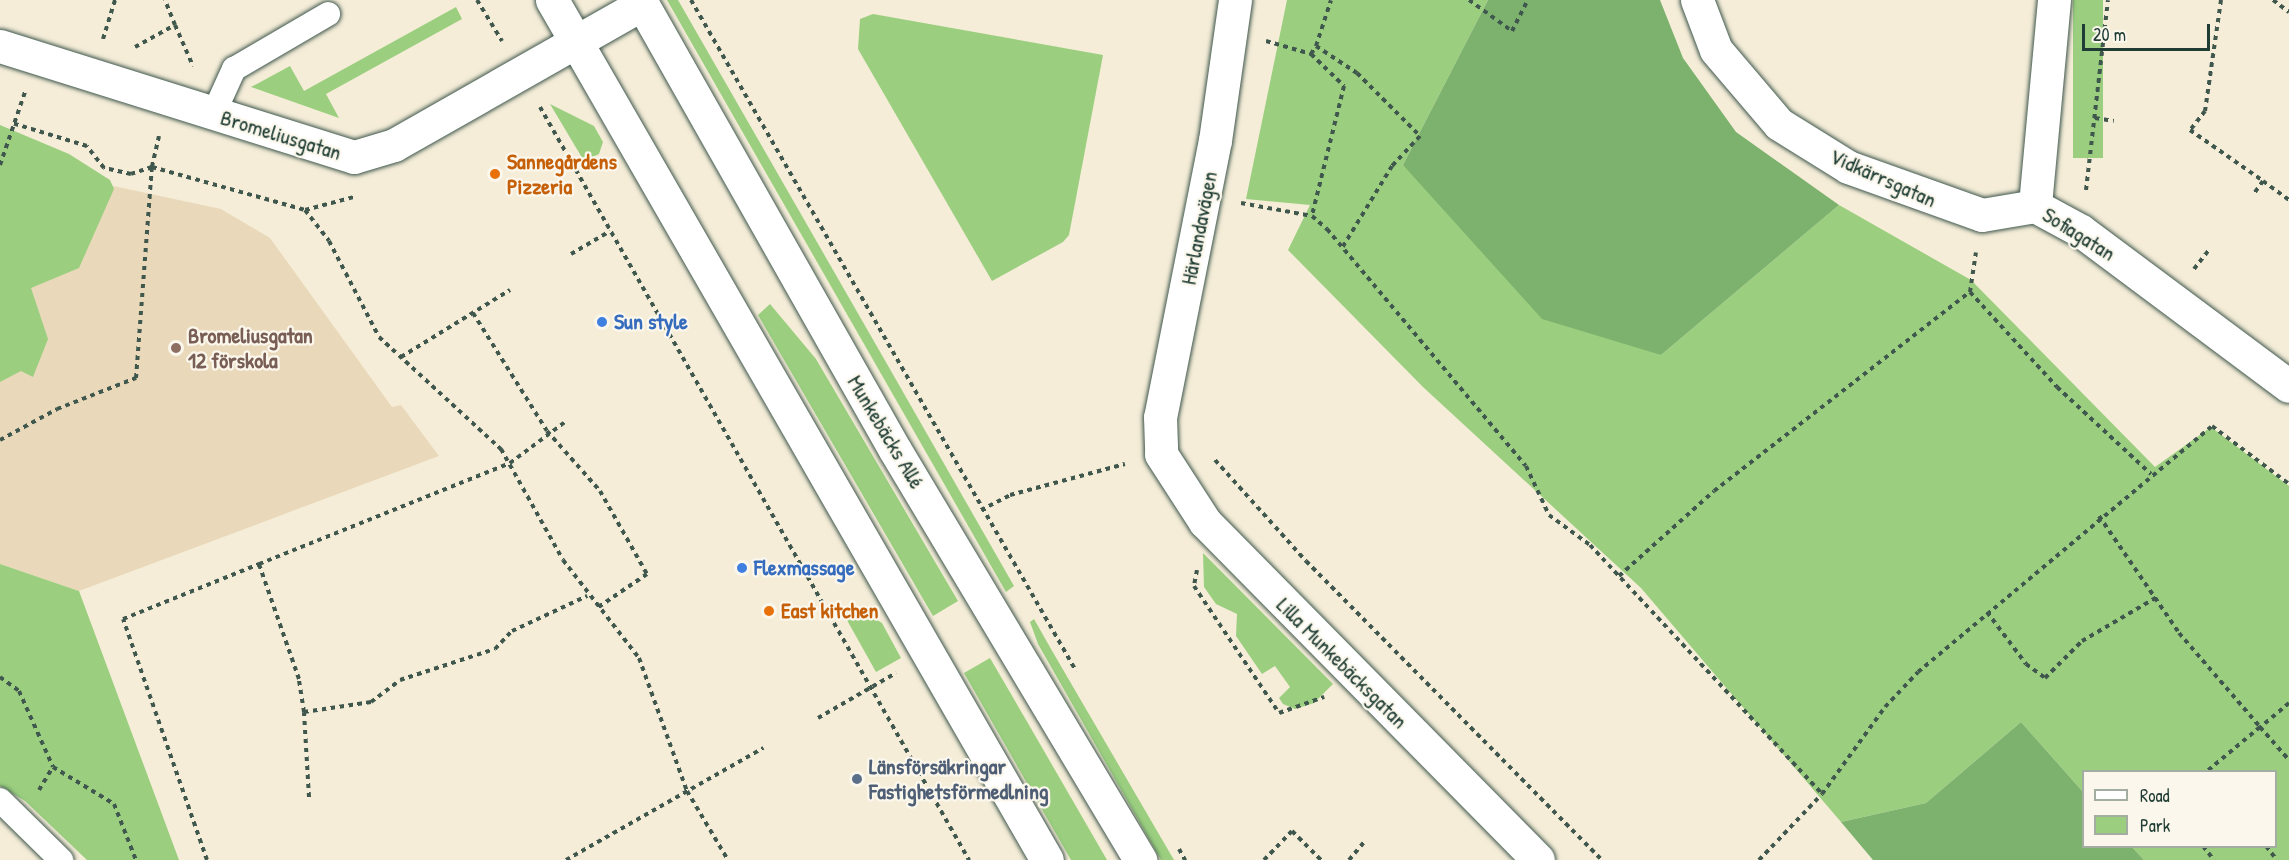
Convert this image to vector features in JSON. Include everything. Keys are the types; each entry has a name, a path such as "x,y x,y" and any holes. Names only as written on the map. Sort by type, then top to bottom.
{"street":[{"path":"552,0 572,40 1047,860"},
{"name":"Vidkärrsgatan","path":"1697,0 1716,50 1779,124 1848,167 1983,215 2035,206"},
{"name":"Sofiagatan","path":"2054,0 2035,206 2081,231 2289,386"},
{"name":"Bromeliusgatan","path":"0,46 213,115 354,157 394,145 519,70 641,2"},
{"name":"Munkebäcks Allé","path":"641,2 896,450 1140,860"},
{"name":"Härlandavägen","path":"1161,454 1160,417 1215,140 1233,15"},
{"name":"Lilla Munkebäcksgatan","path":"1161,454 1205,522 1538,860"}],"lane":[{"path":"213,115 234,69 328,14"},
{"path":"0,800 61,860"}],"path":[{"path":"118,84 128,51 174,25 165,0"},
{"path":"477,0 969,860"},
{"path":"691,0 981,510 1080,678"},
{"path":"1311,54 1316,46 1331,0"},
{"path":"1469,0 1512,31 1528,0"},
{"path":"2081,231 2108,0"},
{"path":"2221,0 2205,111 2190,130 2289,200"},
{"path":"2273,0 2289,12"},
{"path":"1233,15 1311,54 1344,86 1312,216"},
{"path":"1316,46 1357,73 1420,136 1392,166 1342,248"},
{"path":"0,165 12,123 39,58"},
{"path":"0,440 57,409 136,378 152,167 169,100"},
{"path":"2095,118 2114,121"},
{"path":"12,123 87,146 104,168 131,174 152,167 305,210 328,241 379,337 473,420 510,463 587,596 639,658 687,791 728,860"},
{"path":"2255,192 2263,181"},
{"path":"1231,201 1312,216 1342,248 1526,466 1549,515 1590,545 1822,794"},
{"path":"571,254 610,231"},
{"path":"400,357 510,290"},
{"path":"1619,576 1714,491 1970,292 2057,387 2151,474"},
{"path":"472,313 547,431 600,491 647,574 597,608"},
{"path":"207,860 123,619 510,463 547,431 565,422"},
{"path":"1759,860 1822,794 1885,707 1987,612 2099,516 2212,426 2289,483"},
{"path":"981,510 1010,495 1161,454 1205,446 1228,480 1298,553 1602,860"},
{"path":"2099,516 2158,596 2188,645 2289,760"},
{"path":"1205,522 1194,586 1278,713 1362,683"},
{"path":"259,564 299,679 304,712 309,798"},
{"path":"304,712 371,702 400,680 495,649 512,631 587,596"},
{"path":"1987,612 2026,664 2045,678 2082,641 2158,596"},
{"path":"0,677 19,691 53,767 114,804 136,860"},
{"path":"818,718 871,688"},
{"path":"2207,770 2289,703"},
{"path":"566,860 763,748"},
{"path":"1264,860 1292,831 1321,860"},
{"path":"1173,840 1185,860"},
{"path":"1349,860 1365,841"},
{"path":"2205,848 2214,860"},
{"path":"2268,848 2277,860"}],"shaded area":[{"name":"Bromeliusgatan 12 förskola","path":"104,184 221,209 270,238 392,407 401,405 439,456 79,591 0,564 0,228"}],"green space":[{"path":"667,0 678,0 883,357 1014,586 1006,592"},
{"path":"1287,0 1488,0 1403,165 1661,355 1839,205 1971,280 2155,467 2211,427 2289,486 2289,860 2144,860 2133,848 2277,848 2277,770 2082,770 2082,791 2021,722 1926,803 1841,822 1641,588 1423,387 1288,250 1310,205 1246,199"},
{"path":"1488,0 1660,0 1683,58 1736,132 1839,205 1661,355 1542,319 1403,165"},
{"path":"2073,0 2103,0 2103,158 2073,158"},
{"path":"456,7 462,19 326,94 339,118 251,87 290,66 304,91"},
{"path":"873,14 1103,55 1069,235 1063,242 992,281 858,49 860,19"},
{"path":"550,104 594,126 603,142 599,154 584,161"},
{"path":"0,125 69,154 110,180 114,189 79,268 31,288 48,339 33,377 21,371 0,382"},
{"path":"770,304 816,359 958,601 933,616 758,315"},
{"path":"1203,553 1333,684 1314,703 1295,709 1283,704 1279,698 1290,687 1275,666 1262,674 1236,636 1237,614 1216,604 1204,587"},
{"path":"0,564 79,591 179,860 87,860 25,801 0,786"},
{"path":"856,607 882,623 901,658 876,672 843,613"},
{"path":"1034,619 1174,860 1161,860 1038,644 1030,622"},
{"path":"990,658 1107,860 1071,860 964,673"},
{"path":"2021,722 2082,791 2082,848 2133,848 2144,860 1873,860 1841,822 1926,803"}],"place":[{"name":"Sannegårdens Pizzeria","path":"495,174"},
{"name":"Sun style","path":"602,322"},
{"name":"Bromeliusgatan 12 förskola","path":"176,348"},
{"name":"Flexmassage","path":"742,568"},
{"name":"East kitchen","path":"769,611"},
{"name":"Länsförsäkringar Fastighetsförmedlning","path":"857,779"}]}
